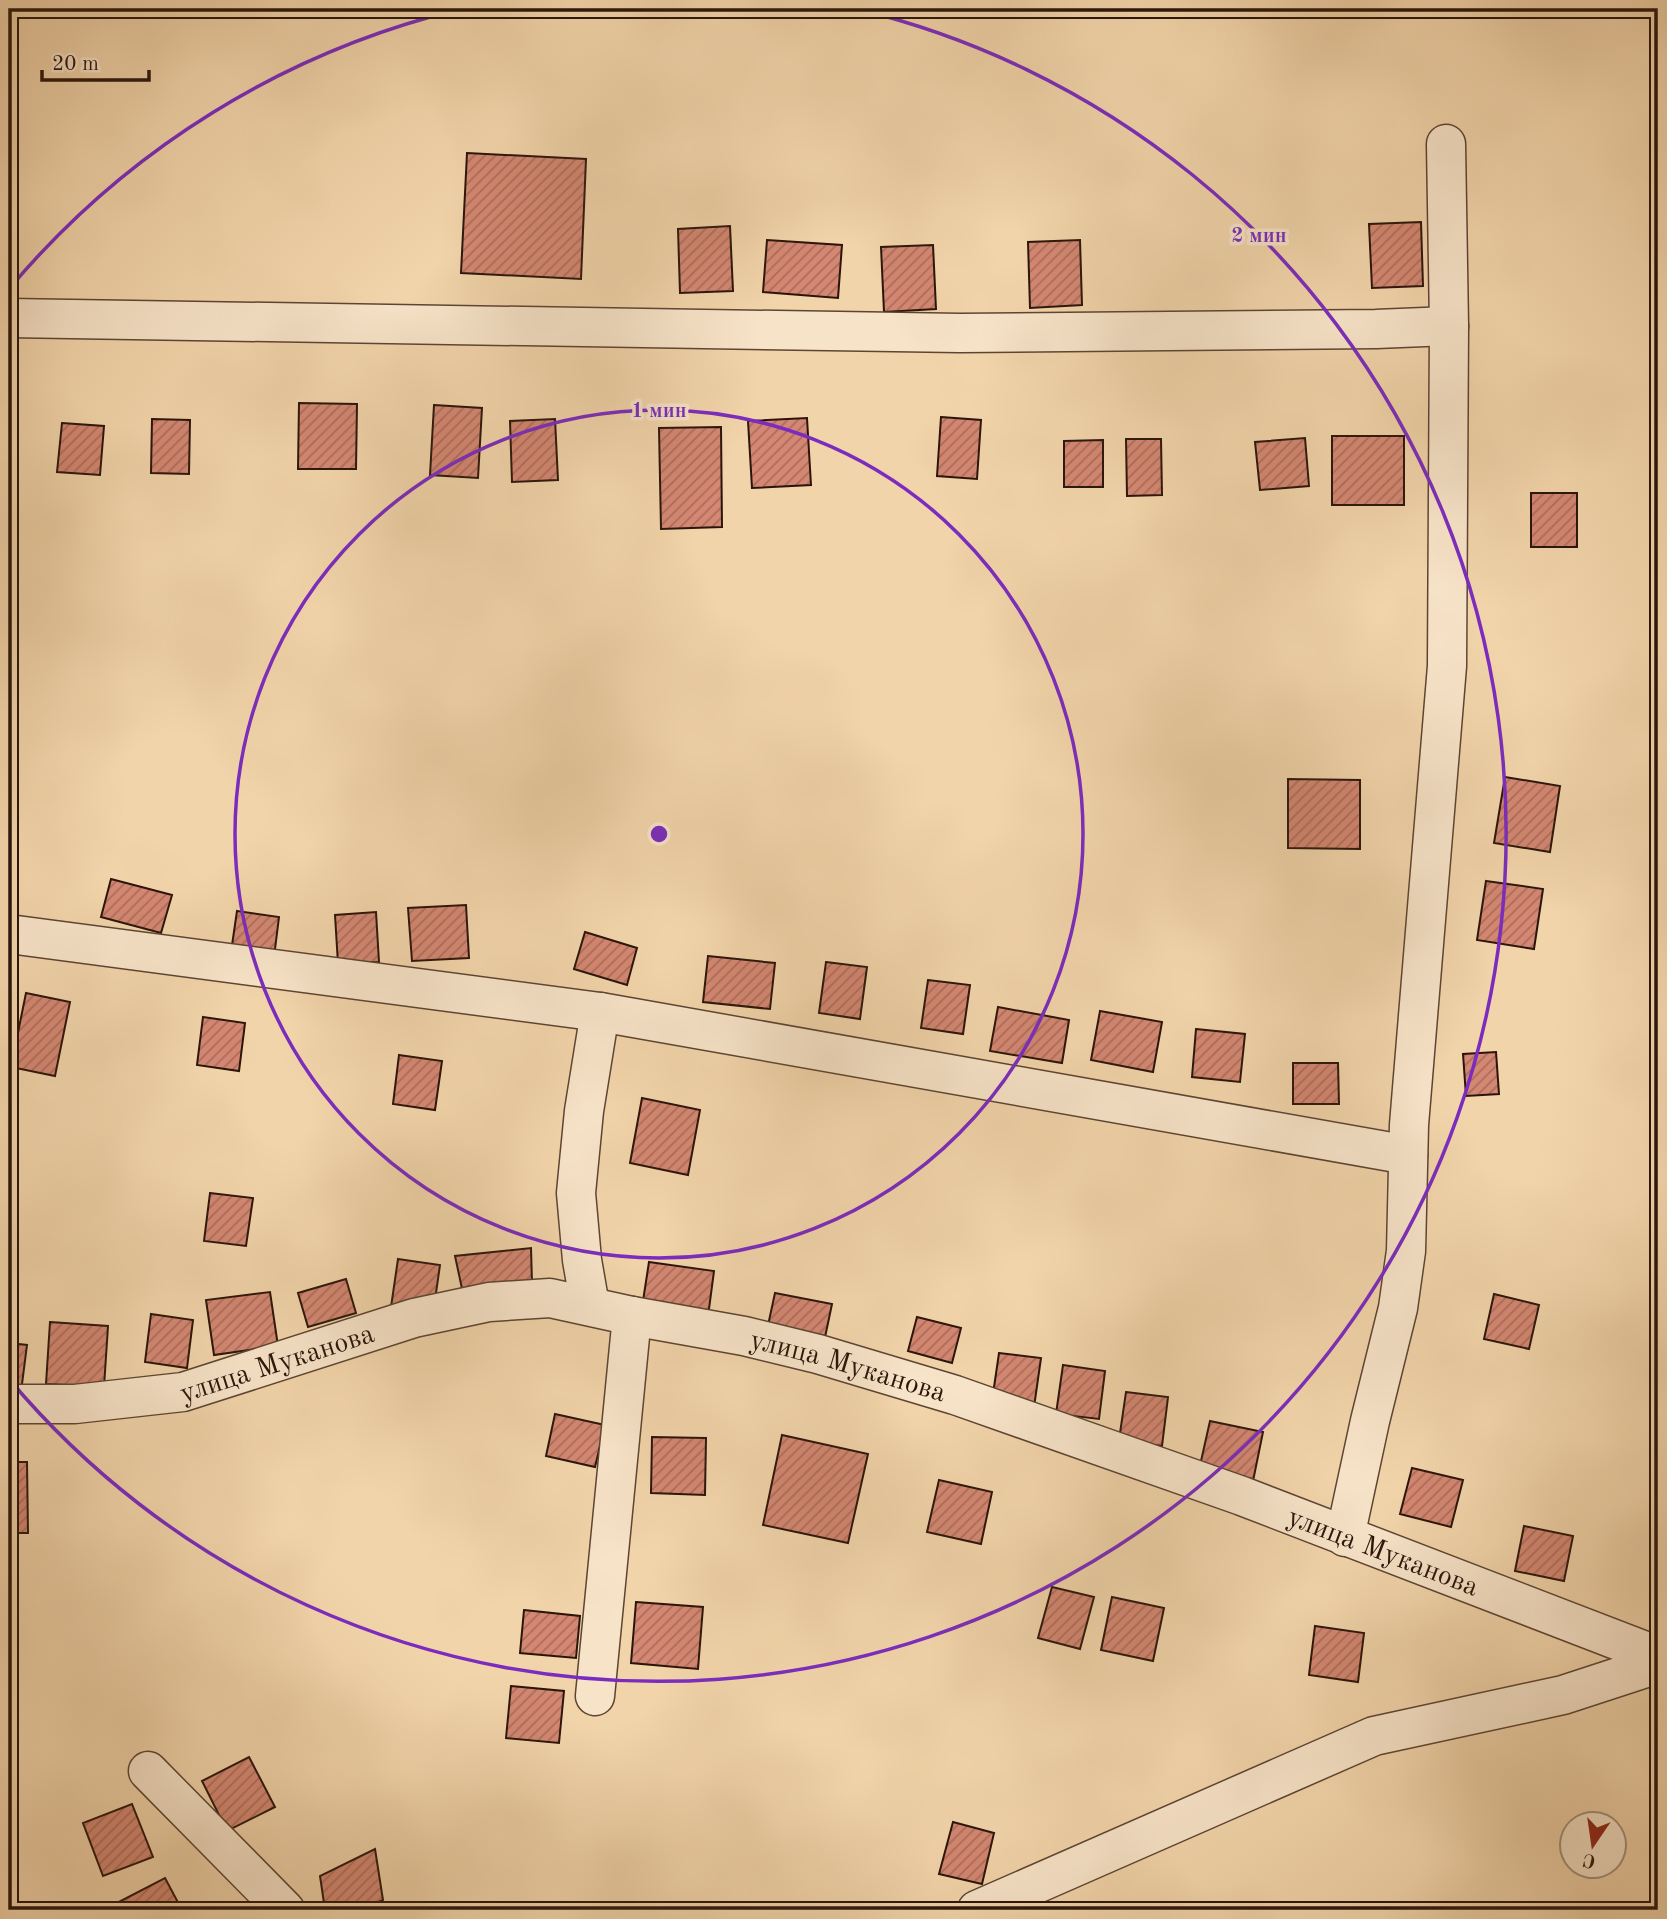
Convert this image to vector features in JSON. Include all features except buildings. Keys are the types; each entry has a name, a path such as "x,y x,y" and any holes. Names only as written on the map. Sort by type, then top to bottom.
{"street":[{"path":"1345,1537 1398,1308 1406,1251 1408,1155 1447,666 1450,326 1446,144"},
{"path":"9,318 960,333 1450,326"},
{"path":"9,934 600,1012 1408,1155"},
{"path":"590,1306 582,1260 576,1193 584,1111 600,1012"},
{"name":"улица Муканова","path":"9,1404 75,1404 183,1392 414,1318 489,1302 550,1298 744,1336 818,1354 955,1395 1242,1496 1658,1656"},
{"path":"595,1696 632,1316"},
{"path":"977,1910 1374,1736 1563,1695 1658,1664"},
{"path":"148,1771 285,1910"}]}
